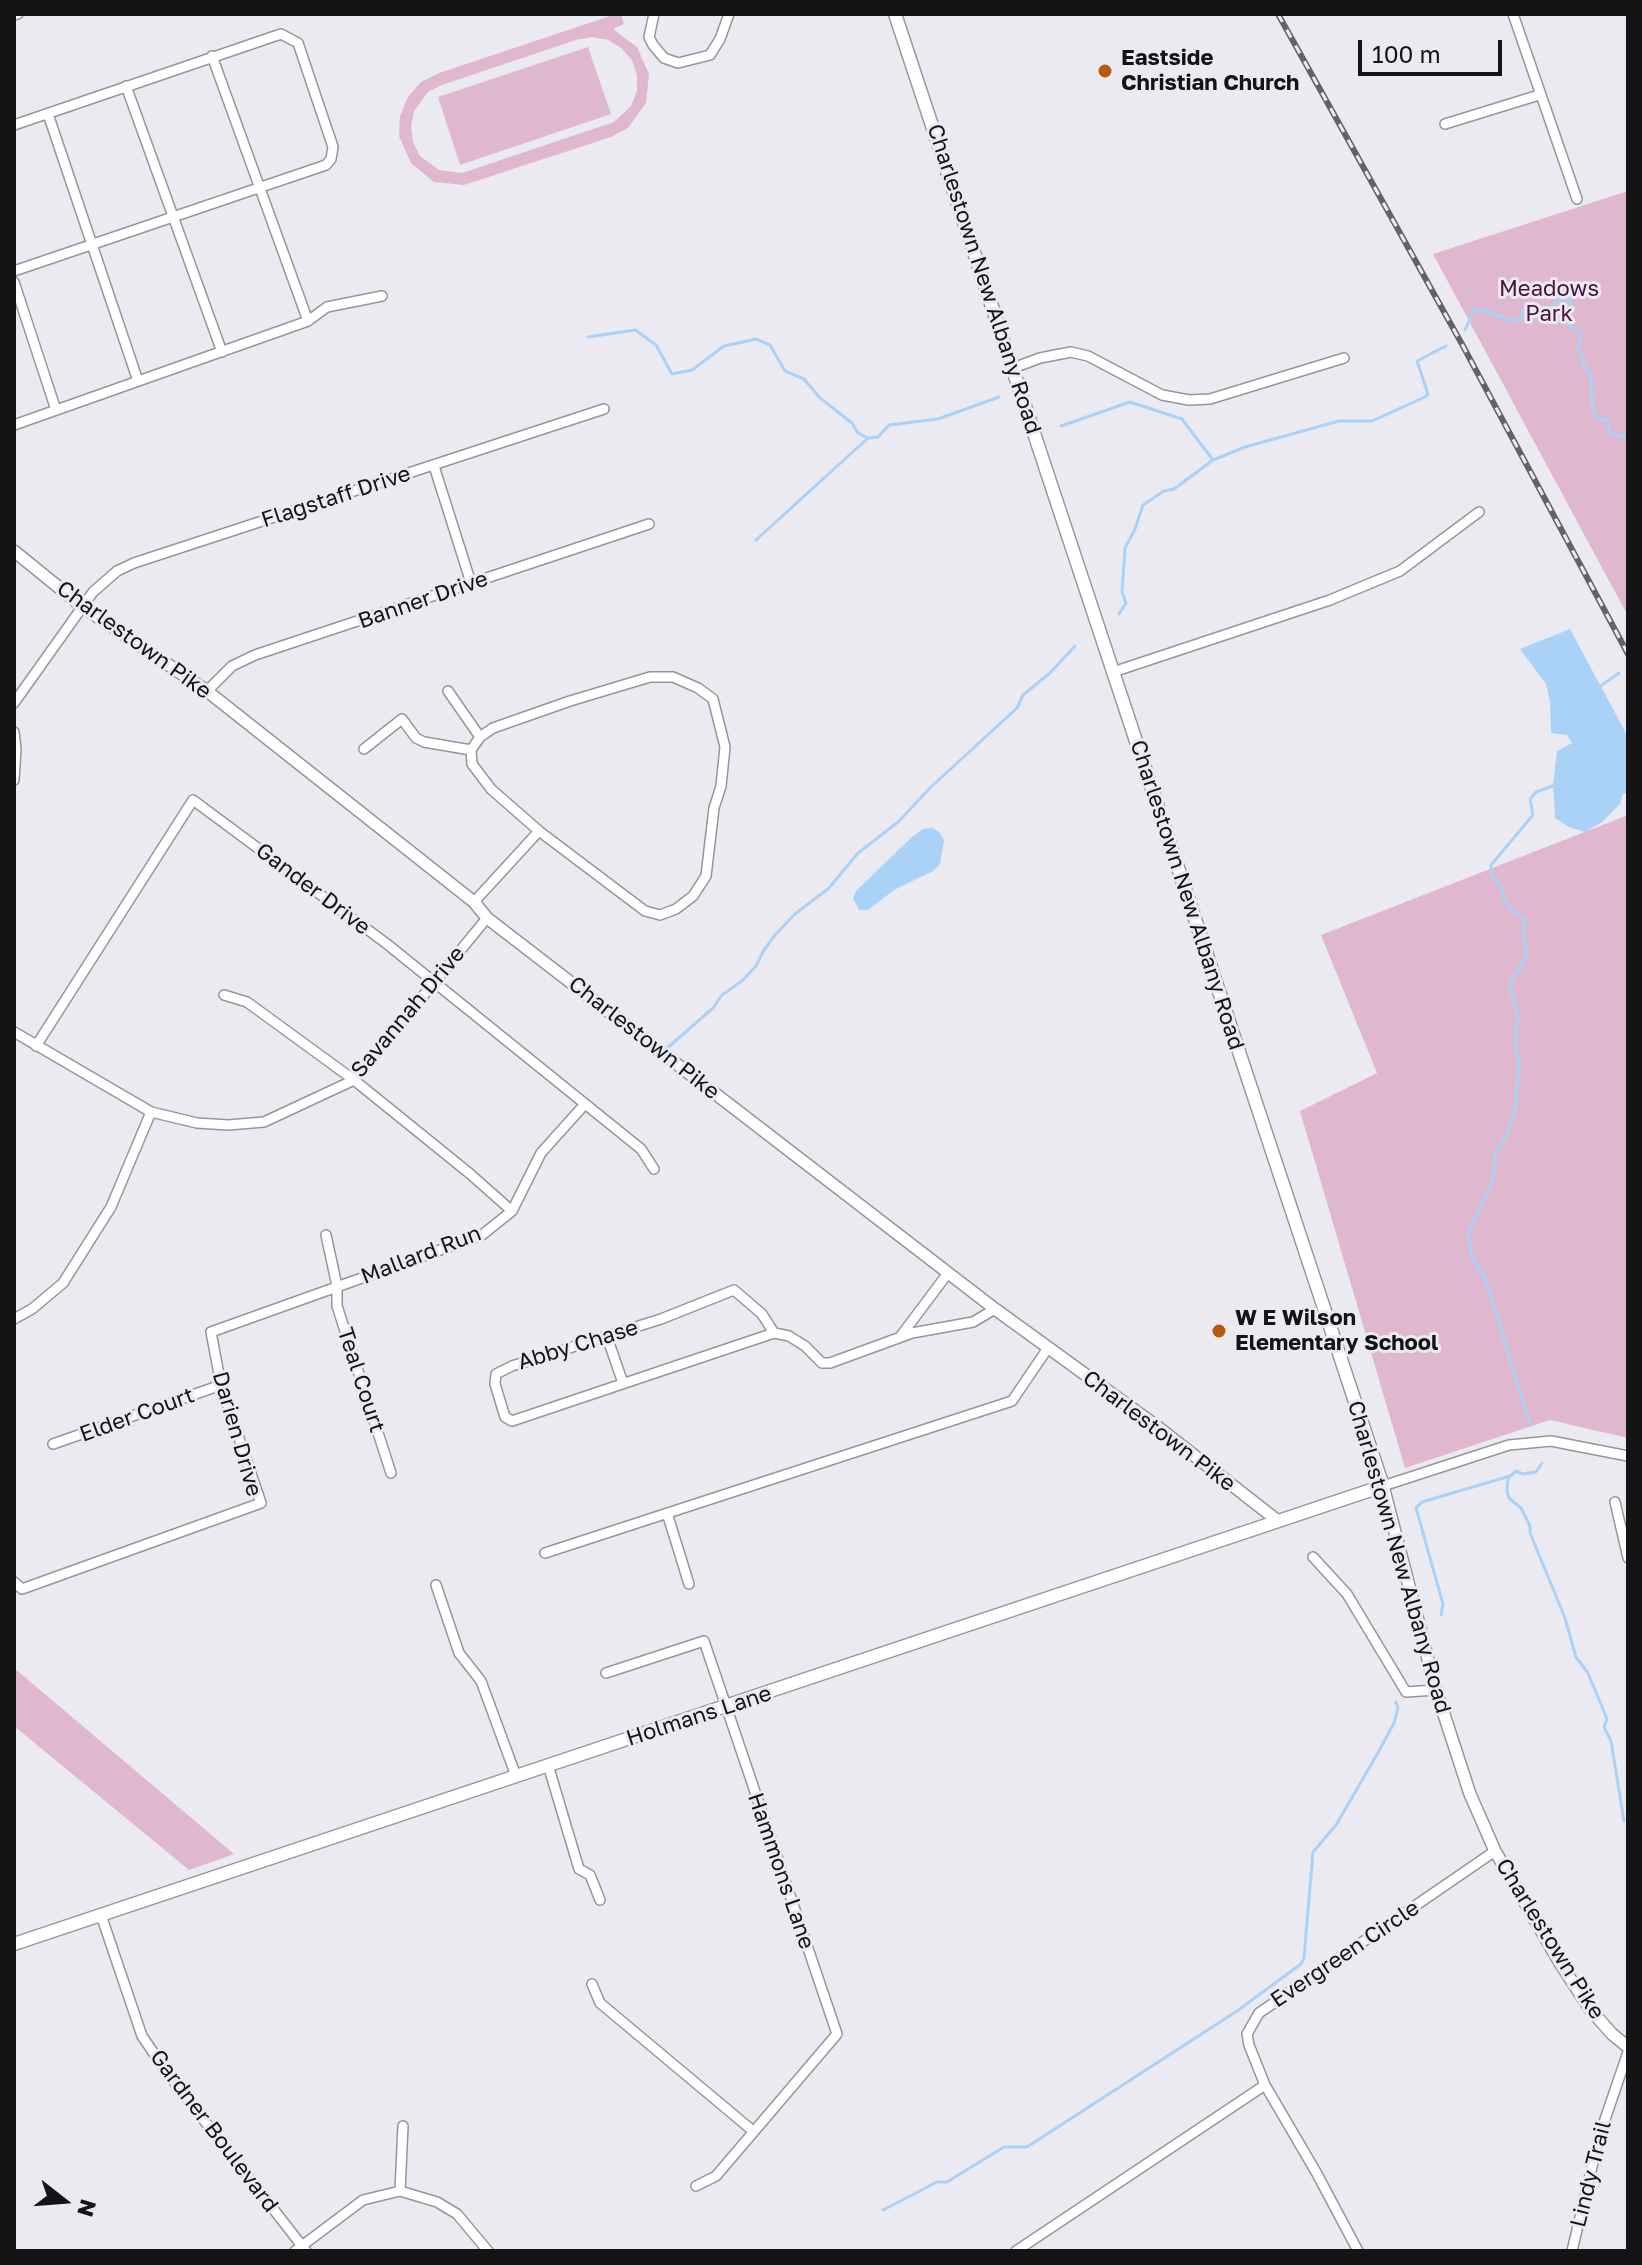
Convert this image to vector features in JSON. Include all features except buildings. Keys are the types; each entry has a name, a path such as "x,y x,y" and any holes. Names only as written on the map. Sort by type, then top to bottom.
{"main road":[{"name":"Charlestown New Albany Road","path":"895,14 1383,1486"},
{"name":"Holmans Lane","path":"14,1944 1383,1486"}],"street":[{"path":"654,14 649,37 664,58 678,63 710,55 729,14"},
{"path":"1513,14 1577,199"},
{"path":"14,125 281,34 298,43 333,147 326,165 14,271"},
{"path":"212,56 308,321"},
{"path":"126,86 222,352"},
{"path":"1445,124 1539,95"},
{"path":"48,114 138,381"},
{"path":"14,282 56,410"},
{"path":"14,425 308,321 327,307 382,296"},
{"path":"1013,368 1040,358 1071,352 1088,356 1162,395 1189,400 1210,399 1344,358"},
{"name":"Flagstaff Drive","path":"14,703 103,581 134,563 604,409"},
{"path":"434,466 471,583"},
{"path":"1113,672 1330,600 1400,571 1479,512"},
{"name":"Banner Drive","path":"207,691 232,666 255,655 649,524"},
{"name":"Charlestown Pike","path":"14,551 83,607 207,691 474,902 487,918 995,1309 1159,1428 1278,1521"},
{"path":"650,677 673,677 698,688 713,699 725,747 706,876 693,896 676,909 660,915 645,911 539,831 491,789 472,764 471,750 480,737 493,728 650,677"},
{"path":"448,691 480,737"},
{"path":"364,749 402,719 416,738 424,742 471,750"},
{"path":"14,732 14,780"},
{"name":"Gander Drive","path":"36,1046 193,800 387,944 641,1149 654,1169"},
{"path":"474,902 539,831"},
{"name":"Savannah Drive","path":"14,1032 151,1112 197,1123 228,1125 264,1122 354,1080 487,918"},
{"path":"224,995 247,1002 354,1080 512,1211"},
{"name":"Mallard Run","path":"337,1286 482,1235 512,1211 541,1153 585,1104"},
{"path":"14,1319 32,1309 63,1283 71,1271 111,1207 151,1112"},
{"name":"Teal Court","path":"326,1235 337,1286 337,1306 391,1473"},
{"path":"900,1338 948,1273"},
{"name":"Darien Drive","path":"14,1582 22,1589 261,1503 221,1385 211,1332 337,1286"},
{"name":"Abby Chase","path":"774,1333 752,1304 734,1290 607,1337 512,1366 496,1374 495,1384 505,1417 512,1421 774,1333 789,1336 822,1363 830,1363 900,1338 973,1322 995,1309"},
{"path":"607,1337 623,1383"},
{"path":"545,1553 1012,1401 1048,1348"},
{"name":"Elder Court","path":"53,1444 221,1385"},
{"path":"1383,1486 1509,1445 1551,1441 1628,1456"},
{"name":"Charlestown New Albany Road","path":"1383,1486 1436,1690 1464,1780"},
{"path":"1615,1502 1628,1558"},
{"path":"667,1513 689,1584"},
{"path":"1313,1557 1347,1594 1406,1692 1436,1690"},
{"path":"436,1585 459,1653 481,1681 516,1776"},
{"name":"Hammons Lane","path":"606,1673 704,1641 837,2034 753,2131"},
{"path":"548,1765 579,1869 590,1875 600,1900"},
{"name":"Charlestown Pike","path":"1464,1780 1495,1851 1590,2009 1628,2050"},
{"name":"Evergreen Circle","path":"1358,2251 1265,2085 1247,2034 1259,2013 1495,1851"},
{"name":"Gardner Boulevard","path":"101,1915 142,2036 301,2249"},
{"path":"592,1984 600,2003 753,2131 716,2176 696,2186"},
{"name":"Lindy Trail","path":"1572,2251 1599,2137 1628,2050"},
{"path":"1016,2251 1265,2085"},
{"path":"400,2191 403,2126"},
{"path":"301,2249 363,2200 400,2191 437,2202 457,2214 488,2251"}],"green space":[{"path":"621,14 624,24 613,29 637,47 649,74 646,103 628,128 611,137 464,185 434,182 411,163 399,136 400,116 408,97 421,82 439,73","holes":["592,37 608,40 632,60 637,75 637,91 631,106 614,122 462,173 439,170 420,156 413,142 411,126 414,111 428,92 576,40"]},
{"path":"588,47 611,114 460,165 438,97"},
{"name":"Meadows Park","path":"1628,191 1628,616 1433,254"},
{"path":"1628,815 1628,1438 1550,1420 1405,1468 1300,1111 1377,1073 1321,935"},
{"path":"14,1668 234,1854 189,1870 14,1726"}],"water":[{"path":"1570,629 1628,737 1628,792 1623,794 1620,804 1602,822 1585,832 1555,818 1553,785 1557,751 1572,743 1567,735 1551,733 1546,684 1520,649"},
{"path":"933,828 944,840 940,864 933,871 894,890 868,910 859,910 853,898 856,891 913,836 923,829"}],"waterway":[{"path":"1465,330 1474,310 1484,310 1508,320 1520,320 1526,304 1548,309 1559,300 1568,299 1573,308 1566,318 1567,324 1581,333 1578,351 1591,375 1592,407 1597,418 1607,420 1610,433 1619,437 1628,431"},
{"path":"588,337 635,330 656,345 672,374 692,370 724,346 756,339 770,345 785,371 804,379 820,398 852,423 858,433 868,438"},
{"path":"1119,614 1126,603 1122,592 1125,548 1143,505 1164,491 1174,489 1213,460 1245,447 1339,421 1372,421 1425,397 1428,394 1417,361 1446,346"},
{"path":"756,540 868,438 878,437 889,425 938,419 999,397"},
{"path":"1061,426 1130,402 1182,419 1213,460"},
{"path":"666,1049 713,1008 722,995 742,981 756,966 775,935 795,914 829,888 858,853 898,822 931,787 1017,708 1023,695 1050,673 1075,646"},
{"path":"1599,687 1619,673"},
{"path":"1530,1425 1486,1280 1472,1257 1468,1234 1493,1179 1495,1155 1507,1134 1515,1109 1519,1064 1515,1040 1518,1015 1510,989 1512,979 1527,956 1523,930 1526,920 1504,900 1502,888 1491,874 1491,865 1533,815 1530,799 1536,792 1556,785"},
{"path":"1542,1463 1536,1472 1523,1474 1516,1471 1508,1478 1507,1491 1530,1526 1530,1533 1565,1618 1576,1657 1588,1673 1607,1719 1604,1727 1611,1741 1624,1821"},
{"path":"1441,1615 1443,1604 1416,1508 1422,1502 1510,1476"},
{"path":"883,2210 937,2182 947,2182 1004,2147 1027,2147 1237,2011 1301,1964 1313,1852 1336,1825 1379,1751 1394,1723 1398,1708 1396,1702"}],"railway":[{"path":"1278,14 1463,346 1628,654"}],"place":[{"name":"Eastside Christian Church","path":"1105,71"},
{"name":"W E Wilson Elementary School","path":"1219,1331"}]}
